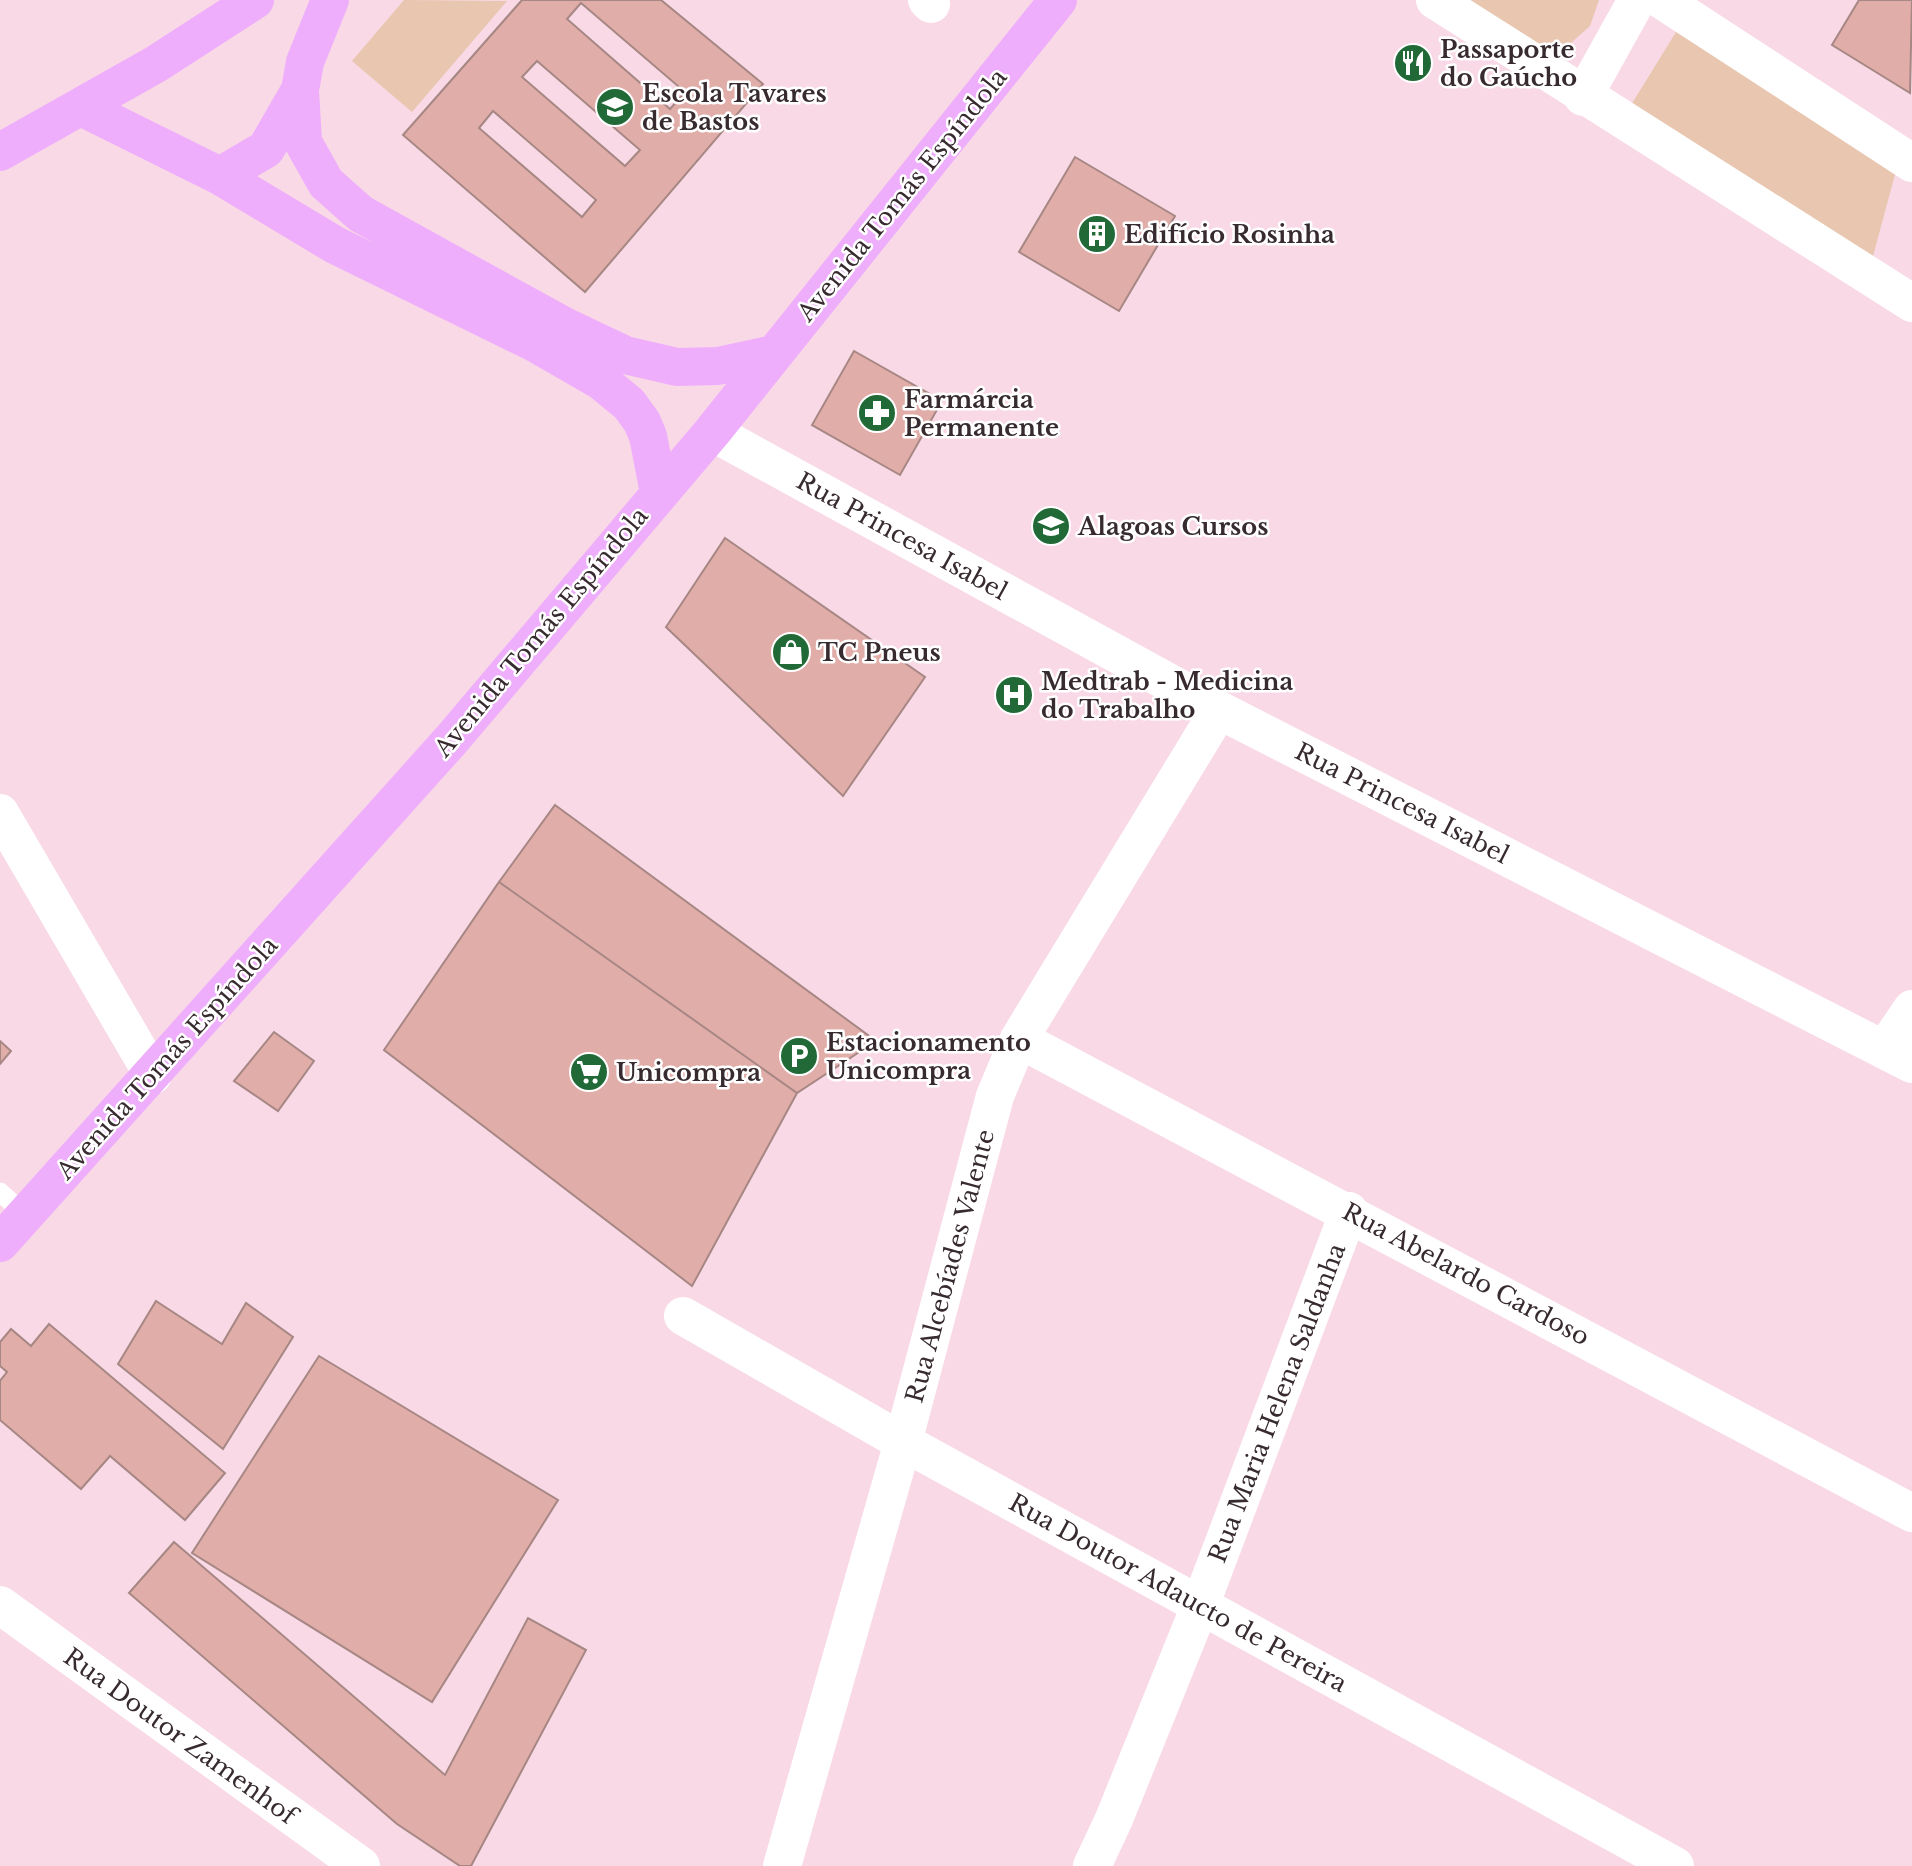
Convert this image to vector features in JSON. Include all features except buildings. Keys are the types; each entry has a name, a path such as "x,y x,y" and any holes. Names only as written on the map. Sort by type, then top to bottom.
{"highway":[{"path":"0,152 156,64 256,0"},
{"path":"330,0 305,62 300,90 303,142 326,183 361,214 564,326 625,355 677,368 718,366 774,354"},
{"name":"Avenida Tomás Espíndola","path":"0,1243 13,1203 153,1075 453,739 712,432 1058,0"},
{"path":"220,176 266,149 300,90"},
{"path":"81,107 220,176 335,245 535,343 601,381 629,404 642,422 648,436 659,493"}],"street":[{"path":"1435,0 1583,97 1912,302"},
{"path":"1583,97 1637,0"},
{"path":"1662,0 1912,163"},
{"name":"Rua Princesa Isabel","path":"712,432 1219,710 1898,1057"},
{"name":"Rua Alcebíades Valente","path":"782,1866 903,1442 995,1096 1019,1039 1219,710"},
{"path":"0,813 153,1075"},
{"path":"1898,1057 1912,1009"},
{"name":"Rua Abelardo Cardoso","path":"1019,1039 1349,1211 1912,1513"},
{"name":"Rua Maria Helena Saldanha","path":"1092,1866 1114,1819 1200,1606 1349,1211"},
{"name":"Rua Doutor Adaucto de Pereira","path":"683,1316 903,1442 1675,1866"},
{"name":"Rua Doutor Zamenhof","path":"0,1605 361,1866"}],"shaded area":[{"path":"404,0 507,1 412,112 352,61"},
{"path":"1465,0 1599,0 1590,26 1563,50 1533,45"},
{"path":"1676,32 1897,167 1873,256 1631,105"}],"place":[{"name":"Passaporte do Gaúcho","path":"1413,63"},
{"name":"Escola Tavares de Bastos","path":"615,107"},
{"name":"Edifício Rosinha","path":"1097,234"},
{"name":"Farmárcia Permanente","path":"877,413"},
{"name":"Alagoas Cursos","path":"1051,526"},
{"name":"TC Pneus","path":"791,652"},
{"name":"Medtrab - Medicina do Trabalho","path":"1014,695"},
{"name":"Estacionamento Unicompra","path":"799,1056"},
{"name":"Unicompra","path":"589,1072"}]}
